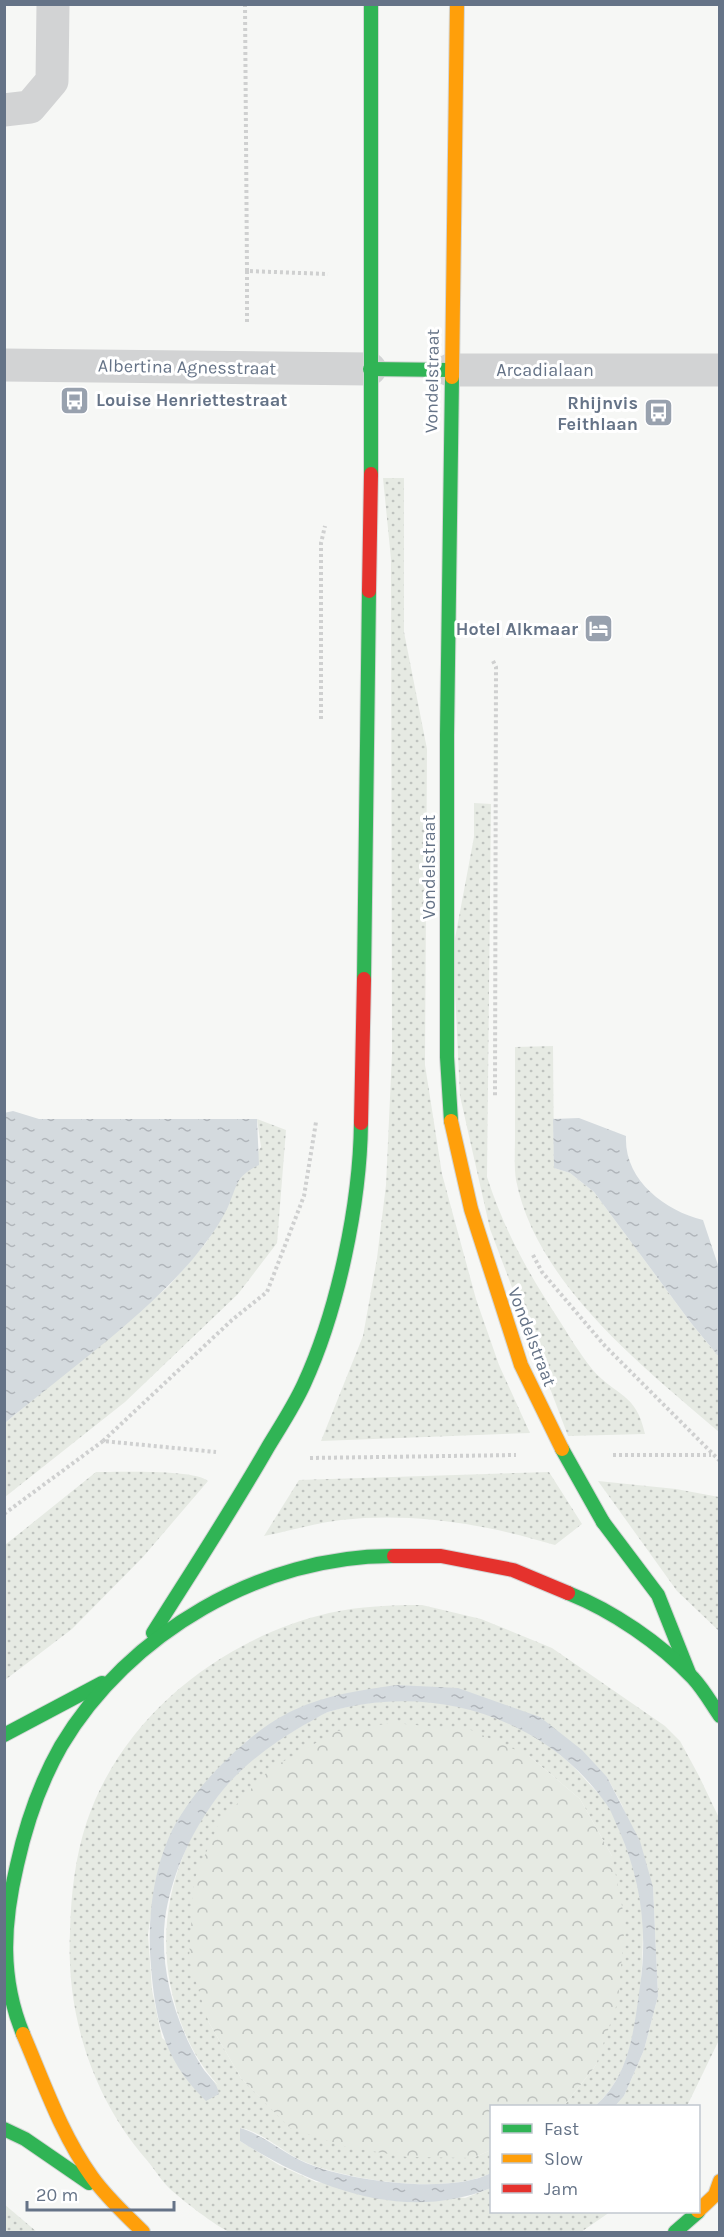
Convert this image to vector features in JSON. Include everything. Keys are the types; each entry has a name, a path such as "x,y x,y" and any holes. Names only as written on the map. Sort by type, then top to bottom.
{"main road":[{"path":"144,1647 265,1454 304,1385 322,1338 349,1239 361,1157 371,474 369,276 371,4"},
{"name":"Vondelstraat","path":"457,4 450,370 447,838 447,1058 450,1112 463,1179 494,1286 521,1365 565,1455 603,1522 658,1595 690,1674"},
{"name":"Arcadialaan","path":"370,369 450,370"},
{"path":"105,2194 65,2134 38,2073 9,1994 7,1934 15,1864 36,1796 69,1734 112,1678 144,1647 189,1615 237,1588 289,1569 343,1557 398,1553 453,1557 507,1568 559,1587 607,1612 690,1674 714,1701 720,1716"},
{"path":"4,1735 112,1678"},
{"path":"4,2128 25,2139 105,2194 143,2232"},
{"path":"700,2209 718,2190"},
{"path":"675,2232 696,2213"}],"street":[{"path":"4,110 30,107 52,81 53,4"},
{"name":"Albertina Agnesstraat","path":"4,365 370,369"},
{"name":"Arcadialaan","path":"450,370 720,370"}],"path":[{"path":"245,4 248,368"},
{"path":"247,271 369,276"},
{"path":"321,720 321,543 325,524"},
{"path":"491,656 496,667 495,1100"},
{"path":"4,1514 103,1441 232,1320 267,1292 304,1196 316,1119"},
{"path":"532,1252 542,1272 605,1346 720,1461"},
{"path":"103,1441 222,1453 311,1458 712,1455"}],"green space":[{"path":"383,478 404,478 404,632 427,749 425,1065 442,1174 476,1299 499,1365 530,1433 321,1441 363,1336 377,1258 386,1185 392,1054 391,559"},
{"path":"474,803 491,804 487,1177 509,1233 537,1285 592,1369 631,1402 641,1420 645,1434 568,1436 490,1229 460,1096 453,949 474,837"},
{"path":"553,1046 554,1168 570,1173 594,1192 719,1357 719,1432 658,1380 596,1320 545,1254 527,1218 515,1170 515,1047"},
{"path":"257,1119 286,1130 277,1243 238,1294 125,1402 5,1497 5,1423 168,1287 206,1243 228,1206 234,1187 261,1147"},
{"path":"96,1472 172,1473 201,1477 208,1481 143,1557 72,1629 5,1680 5,1545"},
{"path":"549,1472 582,1524 555,1545 476,1526 395,1518 331,1521 264,1536 299,1480"},
{"path":"598,1481 676,1489 719,1497 719,1631 677,1591"},
{"path":"422,1605 481,1619 552,1648 665,1726 680,1741 720,1820 719,2040 687,2105 616,2105 624,2096 644,2050 658,1996 653,1887 622,1805 607,1777 540,1717 396,1685 247,1740 155,1887 148,1934 152,1990 162,2038 218,2085 193,2050 181,2024 170,1983 166,1946 169,1909 177,1873 191,1839 209,1808 232,1779 259,1754 318,1716 362,1704 397,1701 432,1702 466,1708 499,1719 530,1734 559,1754 584,1778 609,1807 623,1834 634,1865 643,1912 640,1998 630,2047 622,2069 610,2089 596,2105 565,2105 596,2065 612,1856 580,1799 529,1756 208,2021 241,2078 290,2127 473,2158 490,2150 490,2173 473,2180 450,2183 399,2183 372,2180 324,2169 297,2158 249,2130 240,2128 240,2141 279,2165 316,2182 465,2198 490,2188 490,2213 609,2213 581,2232 259,2234 230,2232 198,2212 163,2181 126,2134 110,2108 86,2052 78,2023 70,1963 74,1876 87,1821 103,1783 125,1747 151,1715 182,1687 215,1662 252,1641 290,1625 329,1613 376,1606"},
{"path":"393,1723 471,1730 529,1756 580,1799 612,1856 625,1921 618,2001 596,2065 565,2105 490,2105 490,2150 473,2158 407,2157 347,2147 290,2128 241,2078 208,2021 189,1959 194,1880 219,1823 270,1769 337,1731"},
{"path":"4,2204 37,2232 5,2232"}],"water":[{"path":"13,1111 39,1119 257,1119 259,1165 241,1177 216,1228 171,1283 102,1345 5,1423 4,1113"},
{"path":"579,1118 626,1136 627,1152 632,1166 649,1191 674,1209 703,1220 719,1268 719,1357 594,1192 570,1173 554,1168 553,1119"},
{"path":"396,1685 458,1688 540,1717 582,1750 607,1777 640,1841 653,1887 658,1996 644,2050 624,2096 616,2105 596,2105 616,2081 628,2051 638,2002 643,1926 633,1868 612,1814 581,1774 552,1749 519,1729 483,1714 445,1705 406,1701 367,1704 328,1712 291,1733 266,1750 232,1779 196,1830 176,1873 168,1903 165,1919 165,1957 167,1977 184,2033 219,2094 206,2101 181,2071 159,2022 151,1966 152,1900 158,1868 169,1837 191,1800 206,1782 222,1764 258,1732 306,1705 357,1691"},
{"path":"240,2128 306,2163 325,2170 372,2180 425,2184 450,2183 473,2180 490,2173 490,2188 458,2198 426,2202 393,2201 361,2195 329,2186 299,2173 240,2141"}],"traffic: fast":[{"path":"371,4 371,474"},
{"path":"370,369 450,370"},
{"path":"451,1121 447,1057 447,735 452,377"},
{"path":"364,979 369,591"},
{"path":"153,1633 287,1416 316,1355 337,1290 345,1256 356,1188 361,1123"},
{"path":"562,1449 603,1522"},
{"path":"603,1522 658,1595 689,1673"},
{"path":"23,2034 10,1992 7,1971 7,1930 12,1887 25,1834 40,1789 61,1746 89,1705 123,1668 161,1636 203,1608 248,1586 296,1569 345,1559 394,1556"},
{"path":"568,1593 619,1619 666,1652 697,1683 720,1716"},
{"path":"4,1735 102,1683"},
{"path":"4,2129 25,2139 89,2183"},
{"path":"675,2232 697,2213"}],"traffic: slow":[{"path":"452,377 457,4"},
{"path":"451,1121 471,1209 521,1365 562,1449"},
{"path":"23,2034 54,2108 81,2161 116,2206 143,2232"},
{"path":"700,2209 715,2195 720,2181"}],"traffic: jam":[{"path":"369,591 371,474"},
{"path":"361,1123 364,979"},
{"path":"394,1556 441,1556 513,1570 568,1593"}],"place":[{"name":"Louise Henriettestraat","path":"75,400"},
{"name":"Rhijnvis Feithlaan","path":"659,413"},
{"name":"Hotel Alkmaar","path":"599,629"}]}
